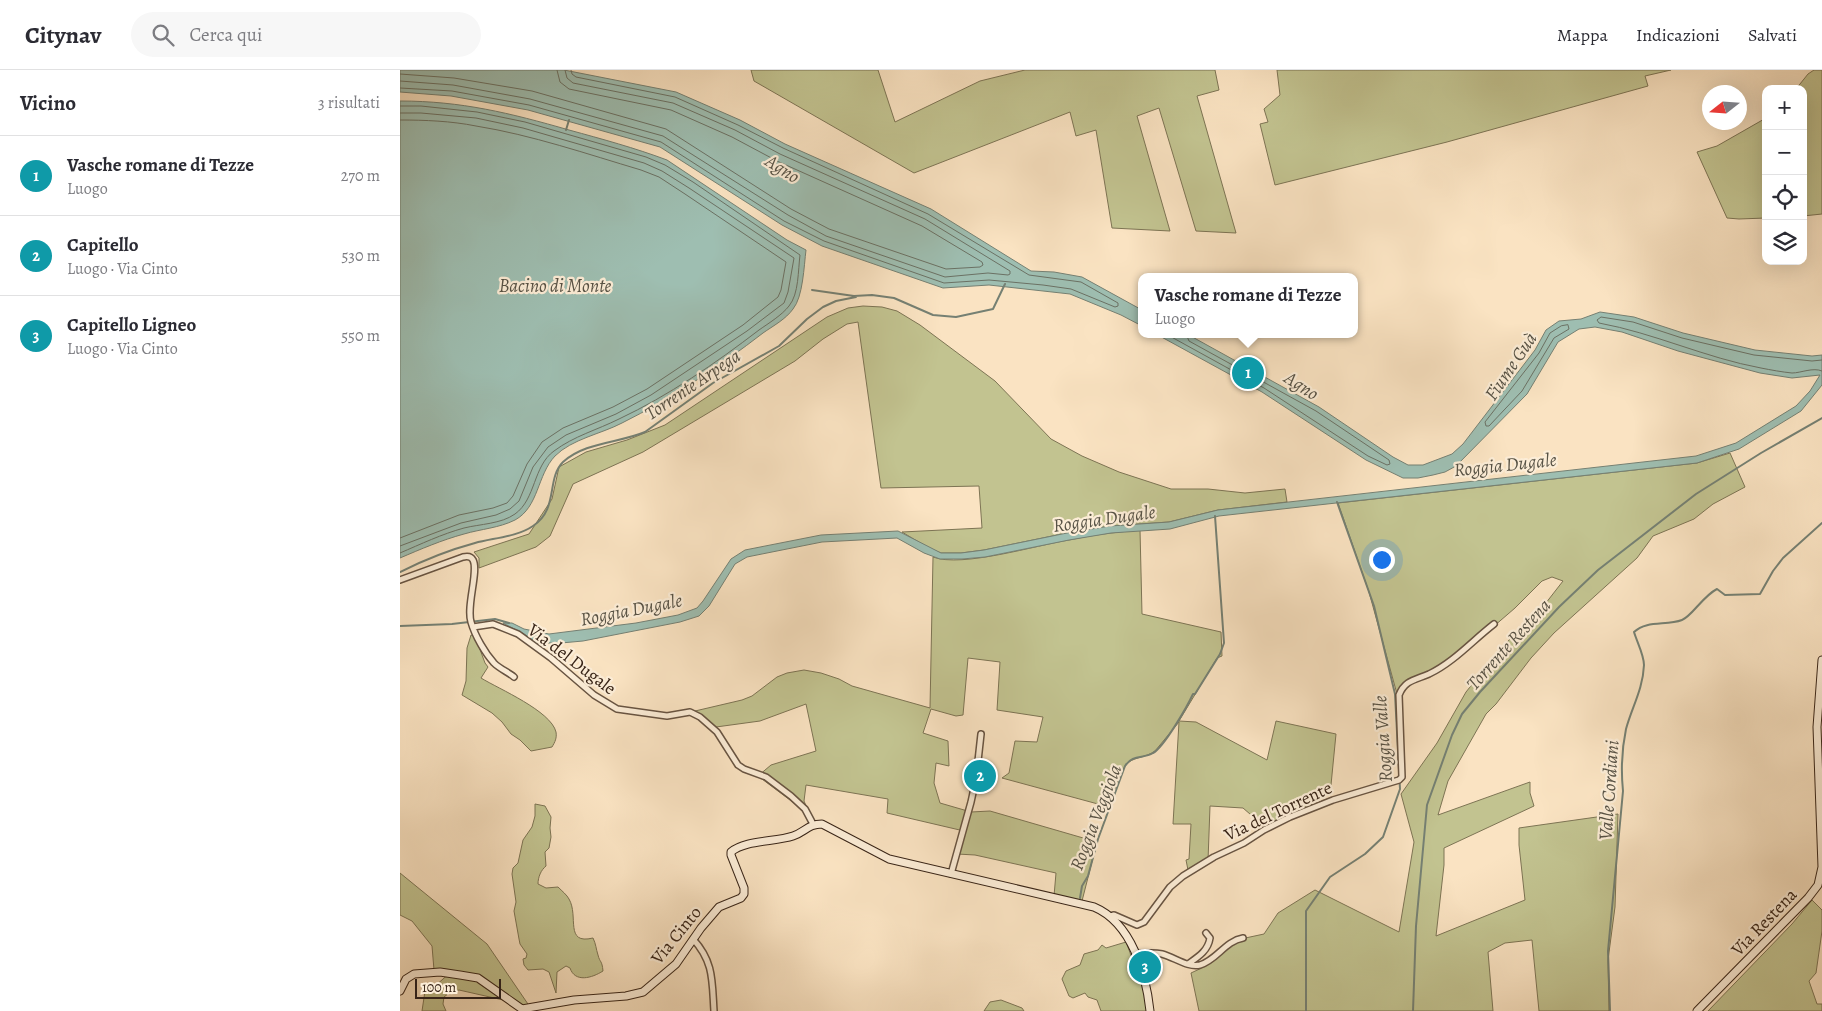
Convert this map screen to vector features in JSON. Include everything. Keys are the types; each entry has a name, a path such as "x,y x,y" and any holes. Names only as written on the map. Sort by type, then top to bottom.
{"street":[{"path":"400,580 463,557 469,557 474,561 470,617 473,626 479,640 496,665 514,676"},
{"name":"Via del Dugale","path":"473,626 493,624 518,634 551,658 594,695 617,709 667,716 690,712 700,717 717,732 738,765 766,777 791,796 805,809 813,824"},
{"name":"Via del Torrente","path":"1110,916 1114,915 1137,924 1144,922 1170,887 1183,876 1214,857 1244,843 1290,817 1333,800 1399,780 1402,777 1398,695 1402,686 1408,681 1429,673 1450,661 1494,624"},
{"name":"Via Restena","path":"1697,1011 1798,909 1818,885 1822,861 1817,727 1822,660"},
{"path":"951,874 976,779 981,734"},
{"path":"813,824 822,824 881,856 1094,907 1110,916 1125,934 1135,954 1147,989 1150,1011"},
{"name":"Via Cinto","path":"400,991 406,980 414,974 440,972 478,978 522,1009 574,1000 632,995 648,989 672,968 685,953 693,939 719,907 741,898 744,894 744,888 732,861 731,852 743,846 788,838 801,833 813,824"},
{"path":"1188,964 1205,951 1209,945 1210,938 1206,933"},
{"path":"1135,954 1161,954 1188,964 1200,965 1208,962 1235,939 1242,938"},
{"path":"693,939 710,964 714,1011"}],"green space":[{"path":"751,70 878,70 895,122 980,81 1025,70 1215,70 1219,90 1197,96 1236,233 1196,231 1159,108 1137,116 1170,231 1112,228 1096,130 1076,136 1070,112 914,173 754,81"},
{"path":"1277,70 1671,70 1645,76 1648,86 1447,142 1275,185 1260,124 1268,122 1264,109 1280,95"},
{"path":"1814,70 1822,70 1822,214 1807,216 1807,85 1799,85"},
{"path":"1762,120 1762,218 1727,218 1697,152 1717,146"},
{"path":"863,306 882,307 897,311 920,325 995,381 1051,439 1082,456 1119,472 1171,489 1208,489 1245,493 1285,489 1287,502 1218,510 1169,522 1110,526 984,550 941,553 902,532 982,528 979,486 881,488 858,322 847,324 823,339 795,361 643,452 573,484 550,536 536,547 479,568 479,558 474,552 529,534 552,499 559,467 586,452 627,440 665,425 827,317 848,308"},
{"path":"1730,453 1745,487 1713,504 1694,519 1653,536 1637,558 1554,633 1531,658 1496,704 1486,714 1448,781 1438,815 1530,782 1530,793 1534,806 1444,848 1444,865 1436,936 1525,900 1519,828 1618,814 1615,907 1608,960 1609,1011 1539,1011 1532,940 1505,943 1488,952 1493,1011 1199,1011 1191,973 1206,966 1236,940 1264,934 1278,913 1315,890 1399,932 1414,842 1401,794 1437,743 1466,692 1502,647 1542,608 1563,581 1552,577 1542,581 1515,608 1450,664 1431,676 1409,683 1397,694 1369,592 1338,503 1697,463"},
{"path":"1140,530 1142,614 1221,632 1222,656 1217,658 1179,721 1196,722 1267,760 1276,721 1336,734 1331,785 1312,793 1316,803 1265,827 1243,808 1210,806 1208,861 1188,870 1186,860 1189,859 1191,824 1173,824 1179,722 1155,751 1149,755 1132,760 1125,766 1109,807 1002,778 1009,773 1015,741 1037,742 1043,717 997,710 1000,662 968,658 963,715 956,716 931,709 923,733 948,741 949,766 936,763 934,783 940,803 971,812 990,811 1097,842 1082,901 1054,896 1056,873 975,855 957,854 964,831 887,813 888,799 806,785 804,801 813,822 794,803 758,776 771,765 816,751 806,704 760,721 716,727 695,711 742,700 752,696 777,677 804,670 821,673 852,686 930,708 933,557 946,560 980,558 1086,537"},
{"path":"471,635 475,636 488,667 481,678 523,701 545,716 556,732 556,740 552,747 531,751 511,734 492,713 462,695 466,681 467,648"},
{"path":"535,804 545,806 551,817 551,837 549,848 545,852 546,866 540,874 538,884 546,888 558,887 567,896 572,906 575,933 578,937 584,939 593,938 603,971 594,976 584,978 576,976 566,966 557,972 556,993 549,972 543,969 528,970 524,965 523,959 526,958 527,954 520,944 514,911 516,902 512,874 513,868 518,863 523,840 532,827 535,816"},
{"path":"400,873 487,944 530,1007 521,1008 512,1002 459,990 449,993 444,997 443,1004 446,1011 422,1011 425,991 435,986 451,972 434,970 432,946 412,921 400,915"},
{"path":"1812,900 1822,910 1822,931 1816,973 1809,981 1817,1004 1822,1004 1822,1011 1708,1011 1792,924"},
{"path":"1126,942 1144,990 1147,1011 1101,1011 1097,1000 1088,997 1085,993 1073,998 1069,996 1062,979 1066,971 1080,965 1084,954 1098,950 1102,945 1106,948"},
{"path":"1001,1000 1022,1008 1024,1011 984,1011 990,1002"}],"water":[{"name":"Agno","path":"400,70 564,70 676,92 740,120 785,144 931,209 1031,271 1054,272 1082,277 1138,308 1138,324 1070,294 989,285 943,288 822,246 782,225 660,147 528,110 451,96 400,92"},
{"name":"Bacino di Monte","path":"400,101 444,103 506,113 606,140 667,160 787,240 806,250 799,297 793,309 783,319 677,393 614,427 578,441 562,450 549,464 529,507 515,520 503,525 448,539 400,558"},
{"path":"1600,312 1634,317 1683,333 1755,350 1812,356 1822,355 1822,385 1801,411 1739,449 1697,463 1219,516 1170,529 1111,533 985,557 940,559 924,553 897,538 822,542 747,557 735,564 709,606 699,616 680,622 583,641 561,643 537,643 503,623 512,623 524,629 549,634 636,623 678,615 697,608 731,559 745,550 821,535 898,531 941,553 961,553 1110,526 1169,522 1218,510 1696,456 1736,443 1796,406 1810,391 1820,375 1792,378 1760,373 1678,351 1622,332 1595,327 1579,329 1558,342 1527,394 1456,466 1445,472 1433,475 1403,478 1366,460 1262,392 1163,338 1194,338 1319,407 1393,457 1408,465 1423,465 1452,454 1463,444 1535,350 1546,330 1559,321 1581,319"}],"waterway":[{"path":"566,130 569,120"},
{"name":"Torrente Arpega","path":"400,572 446,552 527,530 541,519 546,511 558,469 572,455 581,450 645,432 713,383 779,346 807,319 823,307 836,301 856,297 854,296 872,295 894,298 933,315 956,317 993,309 1005,284"},
{"path":"812,290 854,296"},
{"name":"Torrente Restena","path":"1413,1011 1416,926 1427,805 1452,735 1462,714 1559,607 1598,570 1696,494 1761,453 1822,418"},
{"name":"Roggia Valle","path":"1306,1011 1306,911 1330,877 1365,854 1383,837 1400,789 1395,694 1374,606 1337,502"},
{"name":"Roggia Veggiola","path":"1080,898 1082,886 1088,876 1098,839 1125,766 1135,758 1153,753 1163,743 1220,654 1224,643 1215,516"},
{"name":"Valle Cordiani","path":"1610,1011 1608,951 1623,791 1623,752 1626,729 1639,690 1644,665 1642,653 1634,632 1645,626 1676,622 1686,618 1707,596 1717,589 1725,595 1760,594 1783,558 1822,523"},
{"name":"Roggia Dugale","path":"400,626 452,624 495,619 509,623"}],"place":[{"name":"Vasche romane di Tezze","path":"1248,373"},
{"name":"Capitello","path":"980,776"},
{"name":"Capitello Ligneo","path":"1145,967"}],"water label":[{"name":"Fiume Guà","path":"1510,366"}]}
